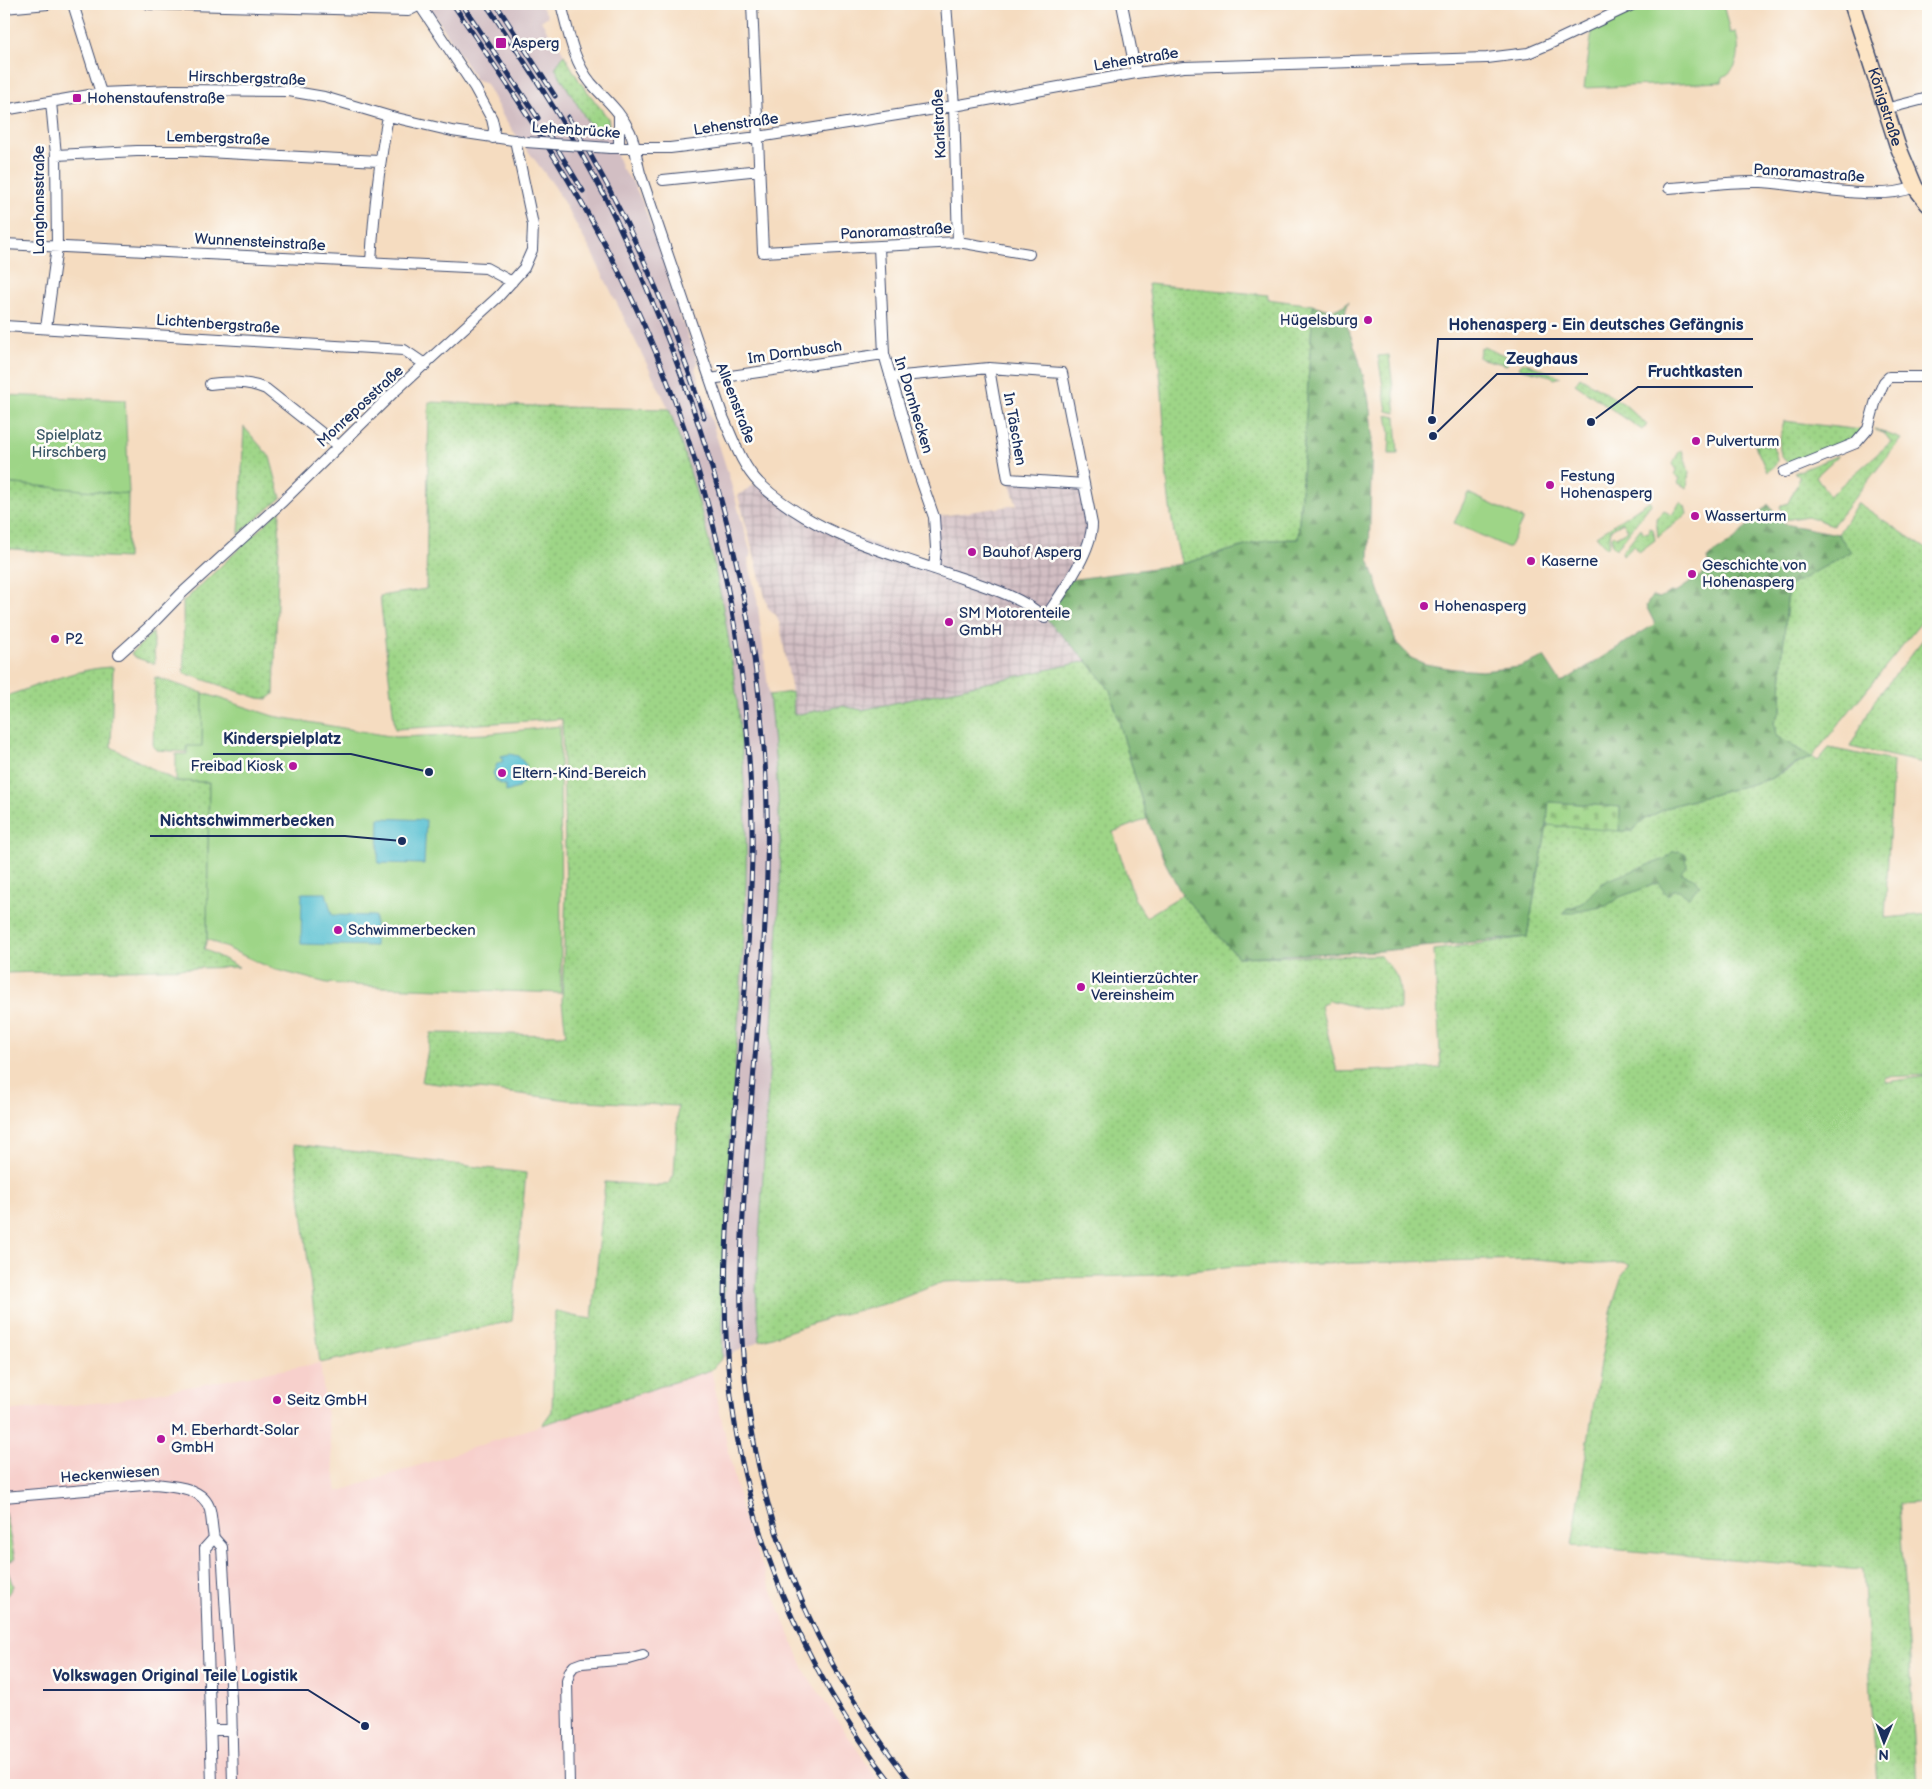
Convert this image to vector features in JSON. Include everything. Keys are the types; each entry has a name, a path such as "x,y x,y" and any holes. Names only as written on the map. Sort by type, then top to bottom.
{"main road":[{"name":"Königstraße","path":"1852,4 1884,109 1915,187 1928,204"}],"street":[{"path":"4,8 48,4"},
{"path":"74,4 101,93"},
{"path":"149,4 408,11 420,5 492,118 493,138"},
{"name":"Alleenstraße","path":"561,4 570,39 584,72 627,126 636,148 636,158 640,173 710,379 738,452 758,482 798,513 828,531 981,585 1033,607 1045,618"},
{"path":"663,180 760,170 752,4"},
{"name":"Karlstraße","path":"946,4 954,106 958,242"},
{"path":"1122,4 1136,73"},
{"name":"Lehenstraße","path":"636,148 670,148 758,137 954,106 1136,73 1184,67 1511,56 1528,53 1548,45 1634,4"},
{"name":"Hirschbergstraße","path":"4,110 101,93 173,90 289,91 324,97 388,116 452,131 515,140"},
{"path":"1884,109 1928,98"},
{"name":"Langhansstraße","path":"46,328 57,246 56,155 51,102"},
{"path":"615,148 619,114"},
{"path":"371,262 379,161 388,116"},
{"name":"Lehenbrücke","path":"515,140 636,148"},
{"name":"Monreposstraße","path":"119,654 180,594 283,501 338,446 426,365 512,282 524,268 532,250 533,225 515,140"},
{"name":"Lembergstraße","path":"56,155 137,151 188,151 379,161"},
{"name":"Panoramastraße","path":"760,170 763,252 958,242 1029,254"},
{"name":"Panoramastraße","path":"1669,188 1759,182 1872,193 1904,191 1915,187"},
{"name":"Wunnensteinstraße","path":"4,244 486,268 512,282"},
{"name":"In Dornhecken","path":"880,247 884,354 919,474 934,517 936,548 934,569"},
{"name":"Lichtenbergstraße","path":"4,326 404,350 426,365"},
{"name":"Im Dornbusch","path":"710,379 884,354"},
{"name":"In Täschen","path":"989,368 1008,479 1084,484"},
{"name":"In Täschen","path":"891,377 989,368 1062,373 1092,524 1091,536 1069,580 1045,618"},
{"path":"1784,472 1856,443 1868,429 1876,400 1884,382 1889,377 1928,377"},
{"path":"210,384 252,383 266,389 338,446"},
{"name":"Heckenwiesen","path":"4,1497 155,1484 178,1487 199,1493 209,1507 214,1538 222,1547 232,1730 233,1785"},
{"path":"212,1785 205,1548 214,1538"},
{"path":"569,1785 567,1681 570,1671 574,1666 582,1663 629,1659 643,1654"},
{"path":"210,1730 232,1730"}],"shaded area":[{"path":"428,4 540,4 548,16 541,21 554,41 556,40 580,82 608,118 610,123 608,130 622,169 632,181 642,201 661,254 675,303 698,362 695,369 751,554 748,560 757,599 769,695 780,807 782,849 756,1291 760,1341 722,1358 732,1110 743,958 737,699 725,617 709,537 684,450 669,409 592,253 555,187 505,120 486,84 476,80"},
{"path":"1008,479 1084,484 1092,531 1045,617 1087,661 862,710 842,706 794,715 792,692 780,625 776,615 768,608 738,495 758,482 798,513 934,569 934,517 1017,505"},
{"path":"320,1363 337,1492 711,1370 744,1521 805,1672 881,1785 4,1785 4,1411 106,1402"}],"green space":[{"path":"1648,4 1723,4 1730,33 1736,32 1738,58 1733,69 1723,77 1722,82 1584,88 1592,31"},
{"path":"564,55 580,82 608,118 609,127 606,133 597,137 555,68"},
{"path":"1148,284 1268,295 1267,299 1313,305 1298,539 1266,540 1182,564 1176,543 1169,501 1161,379"},
{"path":"1349,301 1345,320 1358,356 1368,395 1372,434 1369,559 1396,642 1411,658 1425,664 1482,671 1519,667 1544,657 1561,683 1655,624 1646,606 1652,596 1659,598 1671,592 1675,593 1710,569 1707,558 1734,540 1768,504 1784,524 1838,534 1851,552 1788,587 1782,662 1781,711 1774,722 1776,736 1811,757 1770,779 1671,806 1643,820 1632,831 1619,831 1620,807 1549,802 1547,825 1527,937 1380,951 1238,957 1182,895 1164,860 1147,819 1110,690 1087,661 1045,618 1069,580 1182,564 1266,540 1298,539 1313,305 1336,309"},
{"path":"1483,347 1507,356 1507,365 1479,358 1480,348"},
{"path":"1389,355 1396,413 1387,411 1378,356"},
{"path":"1523,362 1561,377 1554,379 1551,376 1519,368"},
{"path":"1580,377 1624,404 1647,425 1642,430 1575,384"},
{"name":"Spielplatz Hirschberg","path":"4,395 125,400 129,494 4,483"},
{"path":"429,402 669,409 688,465 718,581 729,641 737,702 743,762 746,882 728,1170 722,1358 711,1370 542,1425 552,1411 555,1311 592,1319 605,1182 661,1186 669,1183 674,1175 678,1106 569,1100 422,1082 431,1033 566,1035 562,1002 566,890 562,719 395,729 380,596 426,589"},
{"path":"1387,415 1396,417 1398,454 1389,454 1390,432"},
{"path":"1784,421 1862,430 1854,438 1795,463 1788,463 1781,454 1780,449 1780,438"},
{"path":"244,427 270,457 281,498 239,534"},
{"path":"1875,429 1901,439 1833,525 1807,516 1785,520 1780,506 1788,503 1799,480 1799,476 1794,473 1839,455 1816,476 1829,496 1891,442 1885,434"},
{"path":"1754,443 1773,446 1777,461 1767,472"},
{"path":"1682,450 1689,472 1687,488 1678,483 1680,478 1674,475 1676,470 1672,464"},
{"path":"4,483 128,494 127,558 4,548"},
{"path":"1468,493 1523,519 1509,548 1454,523"},
{"path":"1651,501 1651,504 1616,549 1612,544 1612,537 1614,535 1616,537 1628,530 1623,522 1611,529 1607,548 1596,536"},
{"path":"1680,502 1685,506 1687,514 1658,537 1656,518 1664,511 1672,515"},
{"path":"1858,503 1928,550 1928,614 1812,757 1818,761 1829,748 1893,761 1885,918 1928,914 1928,1075 1884,1077 1886,1082 1928,1076 1928,1502 1899,1504 1917,1785 1877,1785 1863,1570 1572,1546 1600,1363 1613,1304 1622,1275 1630,1265 1535,1259 1234,1266 1156,1275 943,1282 892,1302 835,1316 760,1341 756,1291 780,894 778,794 769,695 792,692 794,715 842,706 862,710 1087,661 1110,690 1147,819 1113,832 1134,898 1146,917 1182,895 1238,957 1379,955 1392,969 1398,980 1400,1010 1361,1008 1329,1000 1321,1006 1337,1072 1441,1068 1434,950 1527,937 1547,825 1632,831 1643,820 1671,806 1770,779 1811,757 1776,736 1774,722 1781,711 1782,662 1788,586 1851,552 1838,534"},
{"path":"280,510 274,694 268,699 258,698 184,673 183,602"},
{"path":"1641,528 1646,533 1649,532 1650,528 1653,529 1655,540 1639,552 1634,545 1623,555 1622,552"},
{"path":"153,632 155,664 131,654"},
{"path":"1928,633 1928,764 1850,747 1875,700"},
{"path":"113,667 111,747 176,781 209,782 207,939 204,949 239,967 4,973 4,704 9,695 73,673"},
{"path":"155,677 203,693 202,747 187,746 187,752 156,750 153,747"},
{"path":"203,693 273,716 395,737 486,734 560,726 561,993 381,987 327,983 273,969 207,939 209,782 176,781 176,754 187,754 187,746 202,746"},
{"path":"1549,802 1620,807 1619,831 1547,825"},
{"path":"1680,851 1686,854 1687,866 1681,873 1696,879 1700,885 1689,897 1679,890 1673,890 1670,894 1666,894 1658,883 1620,897 1606,906 1563,913 1565,910 1582,903 1600,885 1610,879 1665,859 1672,852"},
{"path":"294,1144 526,1173 512,1321 320,1363"},
{"path":"4,1509 15,1559 5,1563 13,1586 4,1597"}],"water":[{"name":"Eltern-Kind-Bereich","path":"510,754 518,756 527,766 510,774 524,781 518,788 506,792 506,786 497,782 493,773 497,764 503,761 501,756"},
{"path":"379,818 426,820 424,864 378,863"},
{"name":"Schwimmerbecken","path":"302,893 326,893 332,915 375,916 375,946 301,944"}],"railway":[{"path":"453,4 530,118 566,176 628,291 676,404 696,463 713,523 727,583 737,644 745,705 752,818 749,920 730,1178 725,1278 726,1344 736,1432 748,1487 763,1540 782,1593 804,1643 860,1740 893,1785"},
{"path":"462,4 538,118"},
{"path":"486,4 570,135 596,180 618,225 646,286 674,355 694,410 726,520 750,632 764,748 767,813 764,943 748,1137 741,1267 742,1339 749,1409 761,1476 779,1542 804,1605 834,1667 870,1727 913,1785"},
{"path":"496,4 555,96"},
{"path":"568,117 628,225 677,339 704,417"},
{"path":"549,135 583,191"}],"place":[{"name":"Asperg","path":"501,43"},
{"name":"Hohenstaufenstraße","path":"77,98"},
{"name":"Hügelsburg","path":"1368,320"},
{"name":"Hohenasperg - Ein deutsches Gefängnis","path":"1432,420"},
{"name":"Fruchtkasten","path":"1591,422"},
{"name":"Zeughaus","path":"1433,436"},
{"name":"Pulverturm","path":"1696,441"},
{"name":"Festung Hohenasperg","path":"1550,485"},
{"name":"Wasserturm","path":"1695,516"},
{"name":"Bauhof Asperg","path":"972,552"},
{"name":"Kaserne","path":"1531,561"},
{"name":"Geschichte von Hohenasperg","path":"1692,574"},
{"name":"Hohenasperg","path":"1424,606"},
{"name":"SM Motorenteile GmbH","path":"949,622"},
{"name":"P2","path":"55,639"},
{"name":"Freibad Kiosk","path":"293,766"},
{"name":"Kinderspielplatz","path":"429,772"},
{"name":"Eltern-Kind-Bereich","path":"502,773"},
{"name":"Nichtschwimmerbecken","path":"402,841"},
{"name":"Schwimmerbecken","path":"338,930"},
{"name":"Kleintierzüchter Vereinsheim","path":"1081,987"},
{"name":"Seitz GmbH","path":"277,1400"},
{"name":"M. Eberhardt-Solar GmbH","path":"161,1439"},
{"name":"Volkswagen Original Teile Logistik","path":"365,1726"}]}
